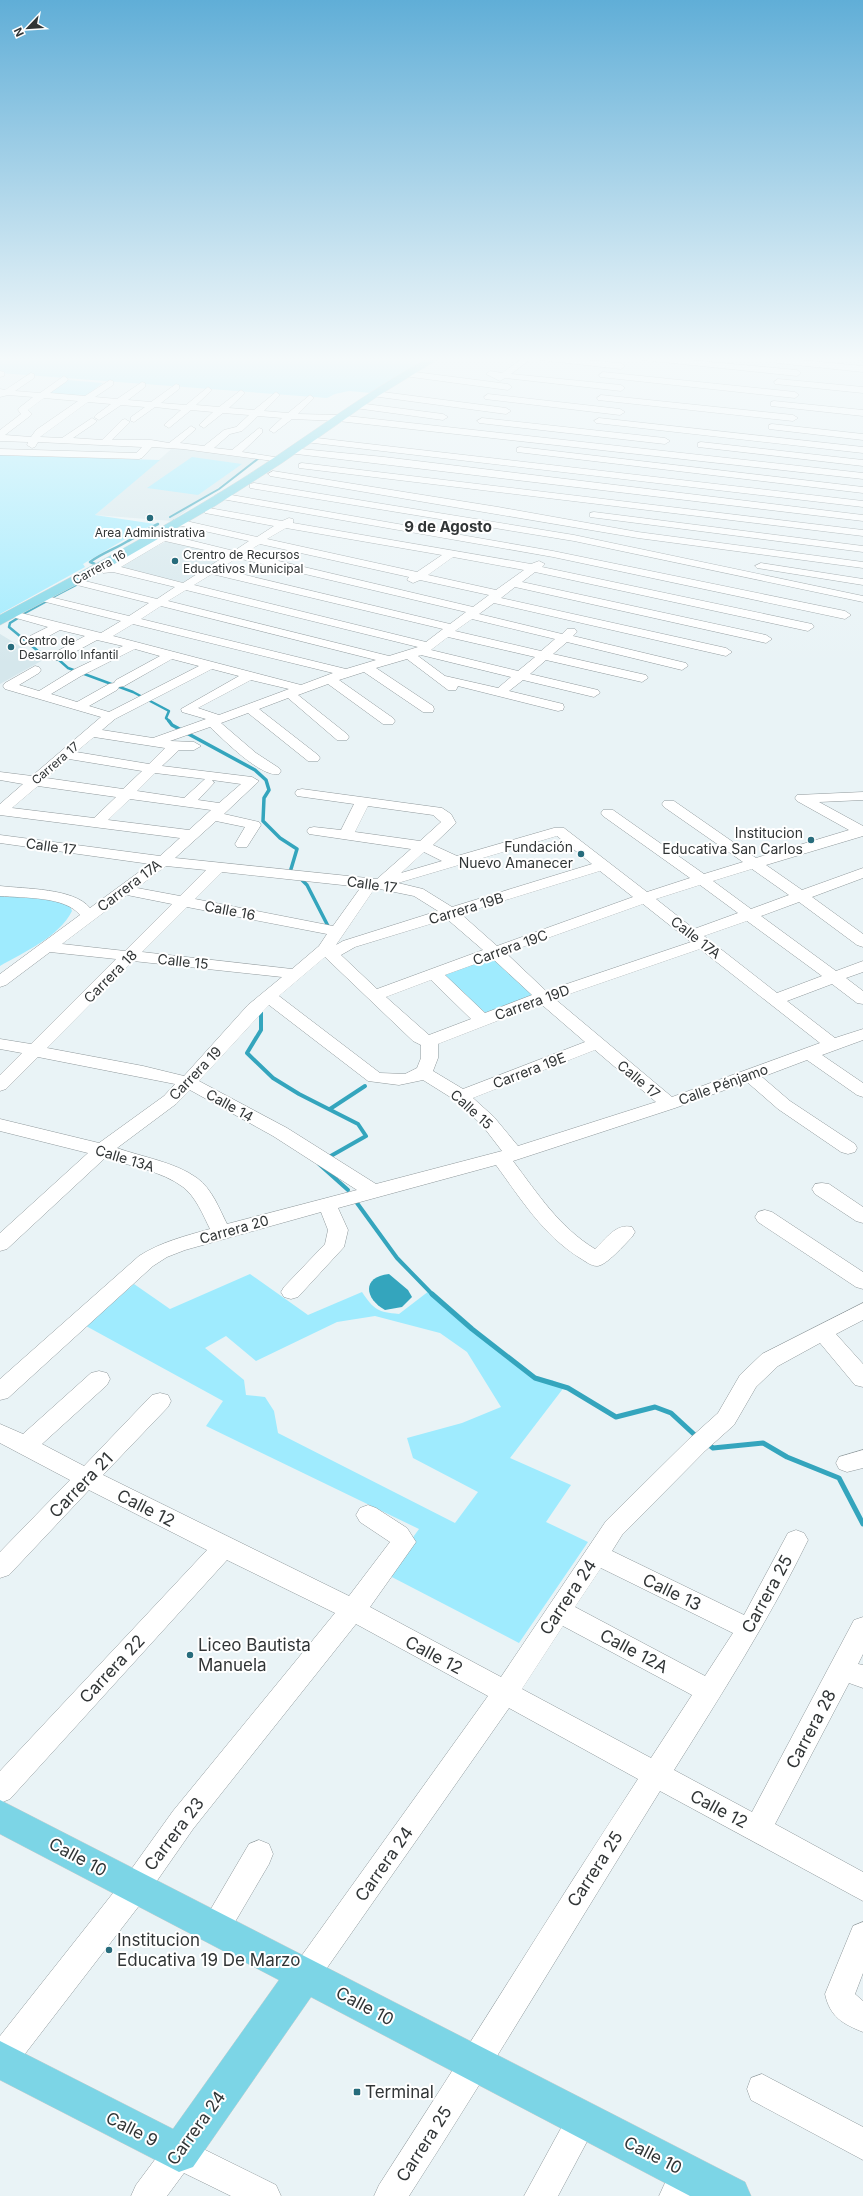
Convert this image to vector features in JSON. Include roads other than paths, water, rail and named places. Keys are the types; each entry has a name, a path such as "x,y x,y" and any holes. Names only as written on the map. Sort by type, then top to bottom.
{"main road":[{"name":"Carrera 16","path":"0,621 12,614 49,600 107,567 187,520 220,496 277,460"},
{"name":"Calle 10","path":"0,1816 135,1888 187,1912 215,1929 583,2119 681,2184 731,2196"},
{"name":"Carrera 24","path":"179,2153 305,1975"},
{"name":"Calle 9","path":"0,2061 179,2153"}],"street":[{"path":"187,520 234,498 293,460"},
{"path":"56,657 131,620 238,554 383,460"},
{"path":"388,460 863,518"},
{"path":"453,484 479,460"},
{"path":"501,460 858,503"},
{"path":"555,496 565,482 586,460"},
{"path":"610,460 860,490"},
{"path":"648,507 690,460"},
{"path":"722,460 862,476 858,503 848,516 815,575"},
{"path":"692,563 728,532 760,492 782,460"},
{"path":"841,460 863,463"},
{"path":"294,465 863,533"},
{"path":"273,474 712,546 863,565"},
{"path":"254,486 574,538 863,599"},
{"path":"370,538 436,489"},
{"path":"220,496 553,554 642,571 845,615"},
{"path":"324,644 393,591 420,576 449,553 509,500"},
{"path":"209,511 370,538 533,568 808,627"},
{"path":"586,514 863,549"},
{"path":"603,528 614,518"},
{"path":"187,520 260,540 420,576 584,621 726,652"},
{"path":"97,823 153,769 175,740 192,728 216,721 346,673 420,651 590,526"},
{"path":"158,536 393,591 565,638 682,666"},
{"path":"78,707 116,685 196,649 350,547"},
{"path":"703,555 863,582"},
{"path":"500,693 659,556"},
{"path":"107,567 187,585 347,625 420,651 594,693"},
{"path":"211,570 371,609 543,656 642,678"},
{"path":"662,661 752,576"},
{"path":"78,583 390,660"},
{"path":"513,583 766,639"},
{"path":"27,618 49,600 346,673"},
{"path":"12,614 249,676 296,691 342,737"},
{"path":"34,639 58,626"},
{"path":"40,695 82,671 133,646"},
{"path":"420,651 443,679 465,697"},
{"name":"Carrera 17","path":"3,807 110,716 209,666"},
{"path":"366,667 428,709"},
{"path":"36,670 9,686 110,716"},
{"path":"249,676 187,709 216,721 250,756 274,771"},
{"path":"330,679 388,721"},
{"path":"443,679 558,708"},
{"path":"219,692 255,706 313,758"},
{"path":"90,732 153,743 175,740 194,746"},
{"path":"65,754 153,769"},
{"name":"Carrera 17A","path":"0,982 163,860 252,781 153,769"},
{"path":"0,776 33,782 187,803 254,825 242,844"},
{"path":"187,803 207,783"},
{"path":"302,793 363,801 346,836"},
{"path":"860,828 802,798 863,796"},
{"name":"Carrera 19","path":"0,1244 102,1150 170,1100 254,1009 297,974 328,952 336,931 375,884 423,846 449,823 446,817 436,811 363,801"},
{"path":"669,804 801,896 863,942"},
{"path":"3,807 97,823 193,834"},
{"path":"608,813 749,914 863,1000"},
{"name":"Carrera 19C","path":"375,995 701,879 860,828"},
{"path":"314,831 423,846 455,861"},
{"name":"Calle 17A","path":"455,861 559,831 833,1045"},
{"name":"Calle 17","path":"0,839 218,867 375,884 418,892 427,896 450,913 496,953 542,997 669,1104"},
{"path":"375,884 455,861"},
{"name":"Carrera 19B","path":"328,952 603,865"},
{"name":"Carrera 18","path":"0,1085 218,867"},
{"name":"Carrera 19D","path":"430,1042 438,1037 482,1020 698,939 749,914 863,873"},
{"name":"Calle 16","path":"124,890 336,931"},
{"path":"0,891 64,898 80,905 89,916"},
{"name":"Calle 15","path":"46,947 297,974"},
{"path":"270,997 374,1077 386,1080 405,1079 423,1072 430,1060 430,1042 419,1037 328,952"},
{"path":"775,1000 863,966"},
{"path":"434,974 482,1020"},
{"name":"Calle Pénjamo","path":"507,1156 669,1104 862,1035"},
{"name":"Carrera 19E","path":"461,1096 597,1043"},
{"name":"Calle 14","path":"0,1044 143,1071 188,1082 280,1132 373,1191"},
{"path":"809,1054 863,1090"},
{"name":"Calle 15","path":"423,1072 461,1096 488,1120 507,1156 551,1225 574,1245 597,1259 625,1232"},
{"path":"750,1075 784,1105 848,1148"},
{"name":"Calle 13A","path":"0,1125 102,1150 173,1173 191,1183 204,1198 222,1232"},
{"name":"Carrera 20","path":"0,1392 146,1261 160,1252 222,1232 507,1156"},
{"path":"822,1189 863,1216"},
{"path":"291,1292 334,1247 338,1230 327,1204"},
{"path":"765,1217 863,1282"},
{"name":"Carrera 24","path":"305,1975 504,1693 614,1528 726,1418 748,1381 770,1360 863,1311"},
{"path":"823,1333 863,1379"},
{"path":"26,1445 99,1379"},
{"name":"Carrera 21","path":"0,1568 88,1479 160,1402"},
{"name":"Calle 12","path":"0,1433 26,1445 88,1479 353,1610 863,1887"},
{"name":"Carrera 23","path":"0,2061 135,1888 183,1820 353,1610 404,1542 399,1535 368,1515"},
{"name":"Carrera 25","path":"390,2196 476,2064 553,1935 748,1629 773,1586 796,1540"},
{"name":"Carrera 22","path":"0,1790 224,1547"},
{"name":"Calle 13","path":"596,1554 748,1629"},
{"name":"Calle 12A","path":"559,1610 709,1691"},
{"name":"Carrera 28","path":"757,1830 853,1673 863,1628"},
{"path":"215,1929 259,1854"},
{"path":"863,1936 840,1994 842,2003 847,2009 863,2017"},
{"path":"762,2089 863,2144"},
{"path":"540,2196 583,2119"},
{"name":"Carrera 24","path":"147,2196 179,2153"},
{"name":"Calle 9","path":"179,2153 265,2196"}],"waterway":[{"path":"170,517 219,489 256,460"},
{"path":"95,564 90,562 158,524"},
{"path":"85,581 103,569"},
{"path":"51,598 76,585"},
{"path":"23,614 47,601"},
{"path":"18,618 10,623 9,627 38,651 59,660 68,668 133,692 169,711 166,718 169,721"},
{"path":"169,721 172,725 255,770 266,780 269,790 264,798 263,821 280,838 297,849 291,869"},
{"path":"301,879 307,885 328,926"},
{"path":"261,1009 261,1030 247,1053 273,1078 299,1094 358,1124 366,1136 329,1157"},
{"path":"330,1109 365,1086"},
{"path":"319,1164 348,1190"},
{"path":"357,1203 397,1258 432,1294"},
{"path":"432,1294 472,1329 535,1378 568,1388 616,1417 655,1407 671,1413 697,1437"},
{"path":"708,1444 713,1448 763,1443 787,1457 839,1478 863,1524"}],"place":[{"name":"Area Administrativa","path":"150,518"},
{"name":"Crentro de Recursos Educativos Municipal","path":"175,561"},
{"name":"Centro de Desarrollo Infantil","path":"11,647"},
{"name":"Institucion Educativa San Carlos","path":"811,840"},
{"name":"Fundación Nuevo Amanecer","path":"581,854"},
{"name":"Liceo Bautista Manuela","path":"190,1655"},
{"name":"Institucion Educativa 19 De Marzo","path":"109,1950"},
{"name":"Terminal","path":"357,2092"}],"district":[{"name":"9 de Agosto","path":"448,526"}]}
